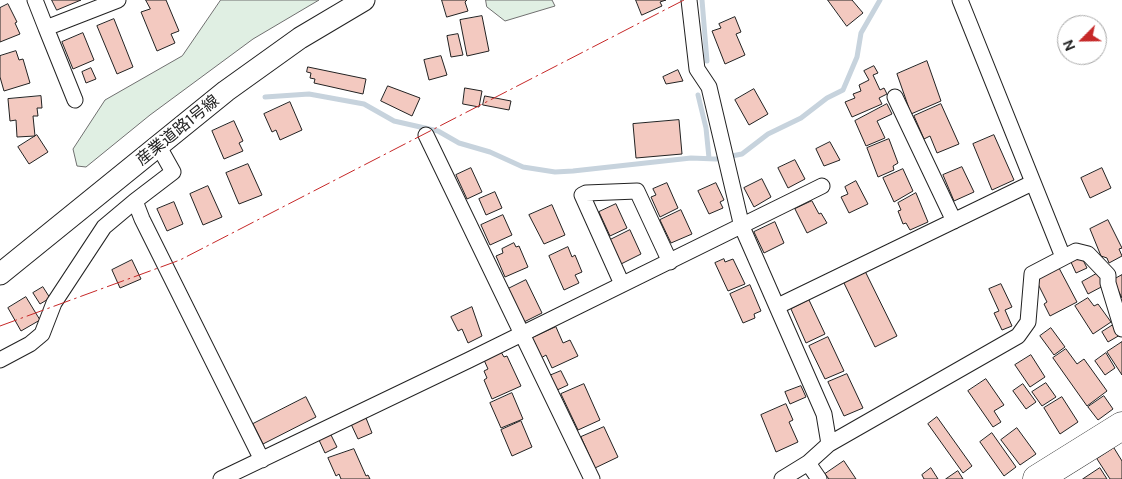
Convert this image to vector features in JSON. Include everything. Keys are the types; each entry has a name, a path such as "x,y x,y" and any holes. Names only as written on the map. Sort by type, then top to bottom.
{"highway":[{"path":"1036,479 1122,426"}],"street":[{"path":"35,0 75,100"},
{"path":"46,28 118,0"},
{"name":"産業道路1号線","path":"0,274 226,91 300,38 364,0"},
{"path":"689,0 697,69 709,87 742,227 824,414 829,444"},
{"path":"960,0 1032,183 1064,258"},
{"path":"895,97 954,221"},
{"path":"426,135 592,479"},
{"path":"0,360 30,344 42,334 54,303 104,227 173,172 158,147"},
{"path":"778,306 1032,183"},
{"path":"221,479 742,227 822,186"},
{"path":"622,284 582,195 586,193 637,191 670,262"},
{"path":"136,201 142,219 262,460"},
{"path":"782,479 808,463 829,444 1018,336 1028,322 1032,274 1064,258 1081,251 1103,267 1115,272 1108,283 1122,329"},
{"path":"808,463 819,479"}],"green space":[{"path":"221,0 319,0 253,39 150,115 86,167 77,166 73,149 105,100 182,56"},
{"path":"486,0 552,0 555,6 505,21 487,7"}],"building":[{"path":"52,0 81,0 57,10"},
{"path":"146,0 166,0 179,31 171,34 175,43 157,51 141,12 150,9"},
{"path":"442,0 467,0 465,2 468,11 447,17"},
{"path":"636,0 666,0 660,2 662,6 642,15"},
{"path":"828,0 852,0 863,13 847,26"},
{"path":"8,4 17,22 15,23 20,34 0,42 0,8"},
{"path":"482,16 489,51 467,56 460,20"},
{"path":"735,17 741,32 736,34 745,55 725,64 712,31 721,28 719,24"},
{"path":"114,19 133,67 117,74 97,26"},
{"path":"83,33 94,60 73,69 62,42"},
{"path":"458,34 463,55 451,57 447,36"},
{"path":"16,51 19,60 23,59 30,83 4,91 0,77 0,56"},
{"path":"441,56 447,75 429,80 424,60"},
{"path":"927,61 941,101 911,114 897,74"},
{"path":"874,66 878,73 873,75 880,90 884,88 887,94 879,98 882,104 852,117 845,102 855,98 853,94 861,91 859,85 869,80 864,71"},
{"path":"308,67 366,79 363,94 314,83 315,79 310,78 311,73 307,72"},
{"path":"91,68 96,79 86,83 82,72"},
{"path":"678,70 683,81 666,84 663,77"},
{"path":"388,86 420,98 412,116 381,101"},
{"path":"465,88 482,91 479,107 463,104"},
{"path":"754,89 768,114 749,125 735,100"},
{"path":"41,96 42,108 37,108 38,116 33,116 35,136 17,137 16,120 10,121 8,99"},
{"path":"485,96 511,101 509,110 483,105"},
{"path":"290,102 302,130 280,140 276,130 272,132 264,114"},
{"path":"887,104 892,114 877,121 885,138 866,146 855,121"},
{"path":"941,104 959,144 937,153 930,136 924,139 914,116"},
{"path":"679,120 682,154 636,158 633,124"},
{"path":"234,121 243,141 239,143 243,151 224,159 212,131"},
{"path":"37,135 48,152 29,164 18,147"},
{"path":"994,135 1014,180 992,190 973,144"},
{"path":"889,139 898,163 893,166 894,170 878,177 867,148"},
{"path":"830,142 840,160 824,166 816,149"},
{"path":"795,160 805,179 788,188 778,168"},
{"path":"248,164 262,195 239,204 226,173"},
{"path":"962,167 974,192 954,201 943,175"},
{"path":"471,168 482,192 467,199 456,175"},
{"path":"1102,168 1111,188 1090,198 1081,178"},
{"path":"903,169 913,191 894,202 883,178"},
{"path":"762,179 771,197 754,207 744,188"},
{"path":"856,181 868,204 849,213 841,197 848,194 845,187"},
{"path":"667,183 678,208 660,217 651,197 656,195 653,189"},
{"path":"716,183 724,200 720,202 723,208 709,214 698,191"},
{"path":"208,186 222,217 203,225 190,194"},
{"path":"495,192 502,208 486,215 479,199"},
{"path":"916,193 928,222 910,230 906,223 903,224 898,211 901,210 898,203"},
{"path":"812,201 819,214 821,213 827,223 807,233 795,209"},
{"path":"174,202 183,224 167,231 157,209"},
{"path":"616,204 627,228 610,236 599,212"},
{"path":"552,205 565,235 544,244 529,215"},
{"path":"681,210 692,234 671,243 660,220"},
{"path":"503,215 512,235 490,245 481,225"},
{"path":"1108,220 1122,248 1119,249 1122,256 1109,263 1107,258 1101,256 1090,229"},
{"path":"775,222 784,243 764,253 754,232"},
{"path":"630,230 641,254 621,264 610,240"},
{"path":"514,243 516,247 519,246 528,267 505,277 496,256 503,253 502,249"},
{"path":"568,247 572,257 575,255 582,272 575,275 579,283 564,290 549,256"},
{"path":"1081,256 1087,268 1076,273 1070,260"},
{"path":"724,259 725,262 733,259 745,284 728,291 715,263"},
{"path":"132,260 141,279 120,288 112,270"},
{"path":"1059,268 1077,302 1050,316 1044,304 1047,302 1036,280"},
{"path":"865,271 897,336 875,347 843,281"},
{"path":"1098,273 1105,285 1088,294 1082,282"},
{"path":"1122,275 1122,298 1113,280"},
{"path":"526,280 542,313 524,322 508,289"},
{"path":"1001,284 1012,307 1005,310 1012,326 1002,330 994,313 999,311 989,289"},
{"path":"750,285 761,311 754,314 755,318 743,323 730,294"},
{"path":"43,287 50,298 40,304 33,293"},
{"path":"26,297 40,320 21,331 8,308"},
{"path":"1088,298 1094,306 1098,304 1111,322 1093,334 1075,306"},
{"path":"809,300 825,334 806,343 791,309"},
{"path":"472,307 482,336 468,343 462,329 458,331 451,317"},
{"path":"1113,325 1120,335 1108,342 1102,332"},
{"path":"556,327 563,343 570,340 578,356 552,368 546,355 541,358 532,338"},
{"path":"1051,328 1065,347 1054,355 1040,336"},
{"path":"828,337 844,371 825,379 809,346"},
{"path":"1122,342 1122,375 1107,352"},
{"path":"1066,349 1077,364 1084,359 1107,391 1087,406 1053,358"},
{"path":"501,352 504,357 507,356 521,386 492,399 484,380 487,378 484,371 488,369 484,360"},
{"path":"1106,353 1115,368 1105,375 1095,361"},
{"path":"1031,355 1045,377 1030,387 1015,365"},
{"path":"561,371 568,385 555,391 549,376"},
{"path":"847,374 863,408 844,416 828,382"},
{"path":"986,379 1004,405 994,411 1001,422 993,427 968,391"},
{"path":"1046,383 1056,397 1042,406 1032,392"},
{"path":"584,384 600,420 578,430 561,394"},
{"path":"1023,384 1036,402 1026,409 1013,391"},
{"path":"801,386 806,397 790,404 785,392"},
{"path":"512,393 523,419 501,428 490,403"},
{"path":"1104,396 1113,409 1098,420 1088,407"},
{"path":"306,397 316,417 263,444 253,424"},
{"path":"1062,397 1078,422 1060,434 1044,408"},
{"path":"786,404 793,420 789,422 798,442 776,452 761,415"},
{"path":"937,417 972,466 963,473 928,424"},
{"path":"366,418 372,433 358,439 351,424"},
{"path":"521,421 532,447 512,456 501,430"},
{"path":"604,427 618,457 595,468 581,437"},
{"path":"1017,428 1036,454 1020,465 1001,440"},
{"path":"992,433 1016,467 1004,476 980,442"},
{"path":"331,435 337,447 325,453 319,440"},
{"path":"1114,448 1122,461 1122,479 1110,479 1097,459"},
{"path":"354,449 366,476 368,475 370,479 341,479 339,474 336,476 328,458"},
{"path":"844,461 856,479 829,479 825,474"},
{"path":"931,468 938,479 924,479 922,475"},
{"path":"1100,468 1107,479 1083,479"},
{"path":"958,471 963,479 946,479"}],"waterway":[{"path":"702,0 707,61"},
{"path":"265,97 309,94 364,104 394,121 438,131 459,143 490,152 523,167 555,172 691,158 716,159 742,154 768,134 801,118 827,98 843,90 857,57 861,33 880,0"},
{"path":"698,95 706,128 709,158"}],"power":[{"path":"0,326 180,260 684,0"}]}
